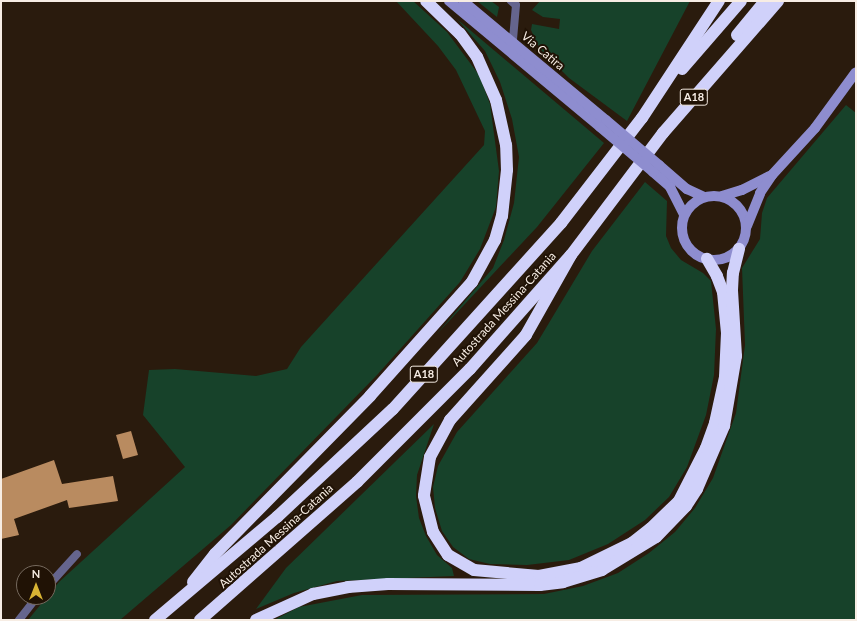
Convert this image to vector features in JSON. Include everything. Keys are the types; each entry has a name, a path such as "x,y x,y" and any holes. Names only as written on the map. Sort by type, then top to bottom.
{"highway":[{"path":"177,602 215,554 370,396 472,282 495,240 506,193 507,170 506,145 496,100 477,57 460,34 426,1"},
{"path":"726,17 736,1"},
{"path":"642,118 741,1"},
{"path":"616,198 629,169 660,128 765,1"},
{"name":"Autostrada Messina-Catania","path":"200,620 357,482 470,369 571,255 616,198 663,133 778,1"},
{"name":"Autostrada Messina-Catania","path":"155,620 277,517 393,409 561,223 642,118 717,4"},
{"path":"256,620 313,594 348,587 388,584 540,585 563,582 602,570 656,537 686,506 697,489 724,426 736,356 732,290 733,273 739,249"},
{"path":"571,255 526,336 450,420 430,457 424,496 432,532 448,555 474,570 539,576 580,568 632,542 650,530 679,501 706,448 715,423 725,377 727,333 723,292 717,276 706,260"},
{"path":"204,620 225,599"}],"main road":[{"path":"449,1 656,168 687,189 704,197"},
{"name":"Via Catira","path":"463,1 512,42 603,124"},
{"path":"772,175 742,190 722,196 704,197 692,204 684,214 681,228 685,242 694,253 706,260 724,259 739,249 760,193 772,175 815,128 856,72"},
{"path":"656,168 670,187 684,214"},
{"path":"722,196 740,208 746,229"}],"lane":[{"path":"511,1 516,5 512,42"},
{"path":"56,577 77,554"},
{"path":"20,620 31,605"}],"green space":[{"path":"396,1 413,1 447,32 479,75 490,104 499,171 496,207 480,249 460,282 377,375 231,525 120,620 28,620 40,605 56,605 56,586 59,582 185,467 143,415 149,370 175,369 256,376 287,369 301,347 484,145 485,131 456,70 438,46"},
{"path":"477,1 491,1 499,7 497,17"},
{"path":"540,1 690,1 627,121 569,78 539,48 531,30 532,24 559,29 560,19 543,17 532,10"},
{"path":"457,19 604,143 537,227 436,335 493,268 504,240 514,203 519,157 512,119 500,82 485,51"},
{"path":"846,105 856,113 856,620 274,620 299,607 362,595 544,594 583,586 618,573 649,553 675,532 695,508 713,478 736,413 745,345 742,268 760,239 762,213 767,198"},
{"path":"645,182 667,201 666,236 671,248 681,260 703,273 711,281 716,329 714,375 706,415 687,467 669,497 645,520 608,544 569,560 527,565 490,564 469,559 453,547 442,531 435,508 433,487 438,466 457,432 537,343 592,251"},
{"path":"434,424 417,475 416,496 419,518 426,536 437,555 452,568 454,576 337,581 294,593 256,609 286,568"}],"building":[{"path":"131,431 138,455 123,459 116,435"},
{"path":"54,460 62,484 113,476 118,501 69,508 67,500 14,519 19,535 1,539 1,479"}]}
